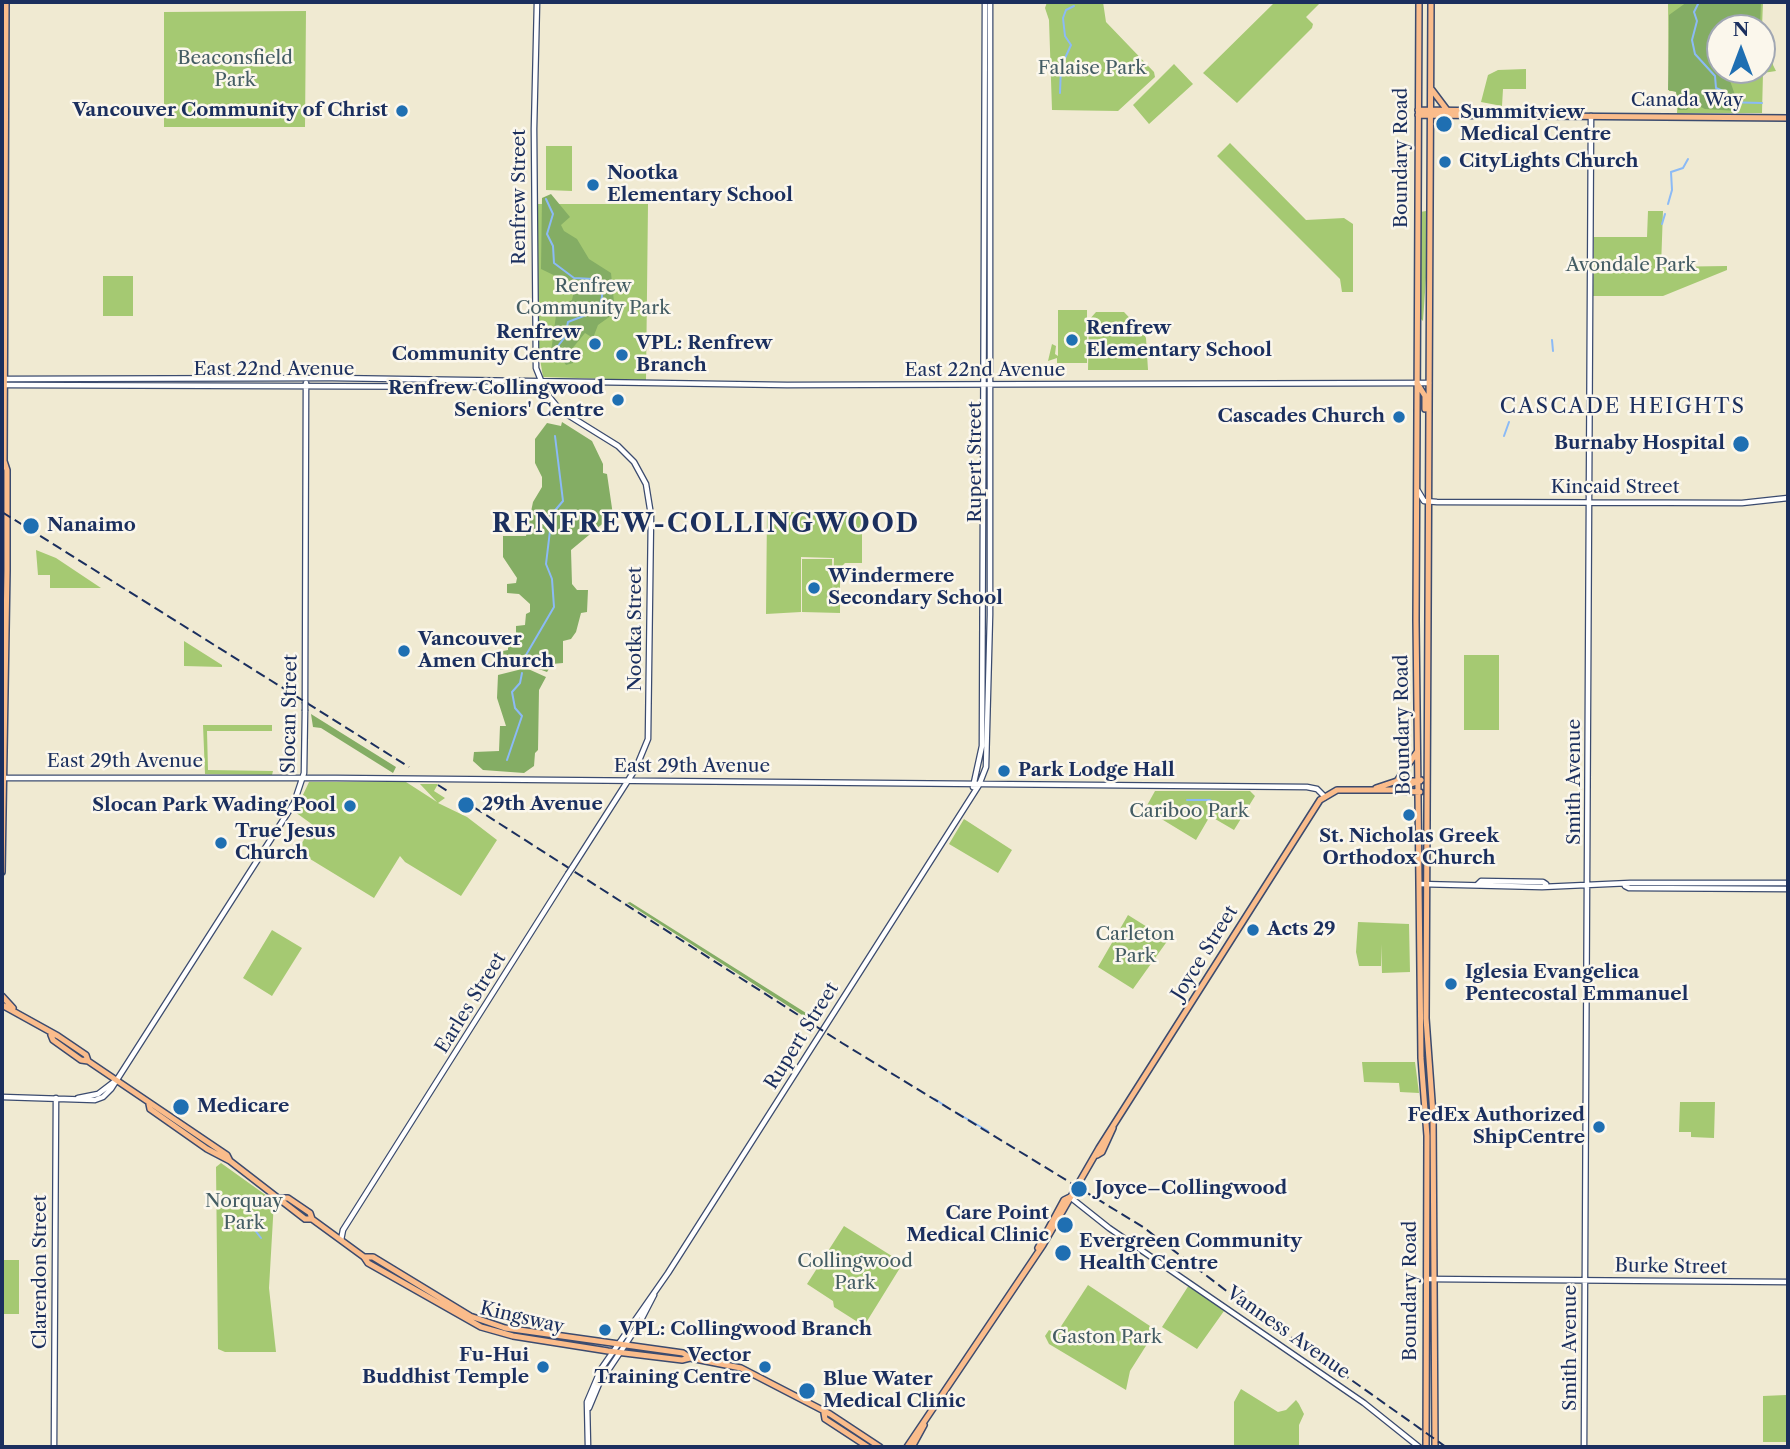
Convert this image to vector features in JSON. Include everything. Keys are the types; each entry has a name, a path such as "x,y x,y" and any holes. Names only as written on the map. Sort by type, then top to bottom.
{"main road":[{"path":"2,873 7,483 3,464 6,2"},
{"name":"Boundary Road","path":"1419,2 1417,751 1424,884 1429,1078 1433,1115 1435,1447"},
{"name":"Boundary Road","path":"1426,1447 1427,1120 1421,1058 1427,787 1431,2"},
{"path":"1431,89 1447,110"},
{"name":"Canada Way","path":"1431,112 1498,111 1501,114"},
{"name":"Canada Way","path":"1418,112 1788,118"},
{"path":"1418,383 1424,396 1428,429"},
{"path":"2,573 4,581"},
{"path":"1397,781 1417,751"},
{"path":"1397,790 1420,781 1427,772"},
{"path":"1375,788 1397,781 1420,781 1427,787"},
{"path":"1325,797 1346,788 1420,792"},
{"name":"Joyce Street","path":"909,1447 1038,1248 1064,1200 1070,1197 1097,1155 1102,1152 1113,1128 1308,818 1325,797"},
{"name":"Kingsway","path":"2,996 13,1009"},
{"name":"Kingsway","path":"2,1005 13,1009 81,1060 88,1061 227,1155 230,1161 305,1219 312,1219 364,1257 368,1264 481,1327 522,1338 617,1352 730,1364 756,1374 856,1430 880,1447"},
{"path":"1421,1058 1429,1078"},
{"name":"Kingsway","path":"364,1257 373,1257 483,1321 537,1333 683,1353 690,1358"},
{"name":"Kingsway","path":"824,1413 825,1419 868,1447"}],"street":[{"name":"Renfrew Street","path":"534,2 533,330 534,357 541,383"},
{"name":"Rupert Street","path":"588,1447 589,1409 617,1352 986,767 989,746 987,2"},
{"name":"Smith Avenue","path":"1584,1447 1591,116"},
{"name":"East 22nd Avenue","path":"5,382 526,380 541,383 987,385 1429,383"},
{"name":"Slocan Street","path":"56,1098 99,1096 116,1080 290,809 303,778 306,381"},
{"name":"Nootka Street","path":"541,383 560,410 618,446 641,473 651,514 649,721 645,748 627,782"},
{"path":"1417,486 1420,496 1428,502"},
{"path":"1428,493 1441,501"},
{"name":"Kincaid Street","path":"1428,502 1742,503 1788,498"},
{"name":"East 29th Avenue","path":"4,778 303,778 1307,788 1317,789 1325,797"},
{"name":"Earles Street","path":"341,1240 343,1230 627,782"},
{"path":"1424,884 1477,885 1481,881 1589,885 1788,883"},
{"path":"1624,885 1629,888 1788,889"},
{"path":"2,1097 56,1098"},
{"name":"Clarendon Street","path":"54,1447 56,1098"},
{"name":"Vanness Avenue","path":"1070,1197 1109,1228 1364,1402 1419,1447"},
{"name":"Burke Street","path":"1426,1279 1788,1282"}],"green space":[{"name":"Falaise Park","path":"1047,2 1103,2 1106,22 1154,72 1155,77 1118,111 1052,110 1049,20 1045,8"},
{"name":"Falaise Park","path":"1275,2 1321,2 1306,17 1313,24 1312,28 1237,103 1203,73"},
{"path":"1668,2 1763,2 1763,14 1706,14 1706,84 1763,84 1762,113 1677,113 1678,91 1669,91"},
{"path":"1687,2 1761,2 1761,14 1706,14 1706,84 1731,84 1737,111 1705,109 1692,103 1687,110 1678,110 1676,92 1668,90 1669,15"},
{"name":"Beaconsfield Park","path":"306,11 305,127 164,127 164,12"},
{"name":"Falaise Park","path":"1174,64 1193,84 1149,124 1133,105"},
{"path":"1526,69 1526,89 1503,89 1502,106 1481,102 1488,75 1498,70"},
{"path":"1230,143 1306,220 1344,218 1353,224 1353,292 1342,292 1340,279 1217,156"},
{"path":"546,146 572,146 572,191 546,190"},
{"path":"551,194 570,217 561,225 564,231 577,239 589,259 611,273 614,302 612,315 598,325 593,338 585,333 571,350 573,363 566,365 562,359 563,346 557,353 551,352 557,308 572,300 574,291 568,282 541,269 542,198"},
{"name":"Renfrew Community Park","path":"538,204 648,204 646,380 543,377 538,347"},
{"path":"1426,211 1428,249 1423,321 1420,318 1420,212"},
{"name":"Avondale Park","path":"1648,211 1663,211 1661,267 1727,266 1727,270 1663,296 1593,296 1594,237 1647,237"},
{"path":"103,276 133,276 133,316 103,316"},
{"path":"1058,310 1087,310 1087,363 1057,363 1057,358 1048,361 1052,344 1056,346 1055,354 1058,356"},
{"path":"1096,312 1124,312 1142,331 1146,338 1148,370 1088,370 1089,320"},
{"path":"562,422 592,441 603,464 603,473 607,474 613,515 571,550 572,584 577,590 588,590 587,612 581,613 576,632 571,639 563,641 563,663 552,664 547,672 528,665 500,670 498,652 508,650 508,638 516,638 516,626 525,625 526,614 530,612 530,604 519,594 507,593 507,584 516,583 517,578 503,557 503,536 526,536 533,502 542,487 542,477 535,463 535,439 547,423 561,426"},
{"path":"767,512 862,512 862,563 845,563 840,568 840,613 802,612 802,559 832,559 833,592 834,558 801,557 801,612 766,614"},
{"path":"36,550 56,558 101,588 50,588 50,575 38,575"},
{"path":"184,641 222,665 222,667 184,666"},
{"path":"1464,655 1499,655 1499,730 1464,730"},
{"path":"526,668 546,677 539,690 538,750 535,753 534,766 524,773 483,770 473,761 474,752 499,751 500,726 506,726 497,698 498,675"},
{"path":"311,714 396,767 393,773 321,728 313,727"},
{"path":"203,725 272,725 272,731 207,731 208,770 273,771 272,775 205,774"},
{"path":"309,782 406,782 437,802 420,784 438,784 434,791 445,798 438,803 467,817 497,840 461,896 405,862 400,856 374,898 297,851 313,825 295,812"},
{"name":"Cariboo Park","path":"1155,791 1250,791 1255,796 1234,830 1210,816 1196,840 1145,809"},
{"path":"964,819 1012,850 998,873 949,844"},
{"path":"630,902 814,1018 810,1020 627,903"},
{"name":"Carleton Park","path":"1128,915 1168,940 1133,989 1098,967"},
{"path":"1358,922 1409,924 1410,972 1382,973 1381,944 1381,966 1359,966 1356,952"},
{"path":"272,930 302,948 272,996 243,978"},
{"path":"1362,1062 1415,1062 1419,1093 1400,1092 1399,1083 1364,1082"},
{"path":"1680,1102 1715,1102 1714,1138 1691,1137 1691,1132 1679,1132"},
{"name":"Norquay Park","path":"221,1163 274,1201 269,1288 276,1352 225,1352 218,1349 216,1167"},
{"name":"Collingwood Park","path":"844,1226 903,1263 864,1326 834,1307 833,1301 807,1284"},
{"path":"2,1260 19,1260 19,1314 2,1314"},
{"name":"Gaston Park","path":"1088,1285 1156,1330 1130,1371 1126,1390 1049,1344 1045,1336 1049,1330 1056,1334"},
{"path":"1189,1285 1224,1311 1197,1349 1162,1327"},
{"path":"1241,1389 1278,1412 1286,1410 1296,1400 1304,1414 1299,1425 1299,1447 1234,1447 1234,1402"},
{"path":"1786,1395 1788,1442 1763,1442 1763,1396"}],"waterway":[{"path":"1699,2 1694,12 1697,21 1692,40 1695,54 1715,76 1716,88 1723,91 1719,105"},
{"path":"1060,93 1061,67 1071,45 1065,36 1063,18 1066,10 1074,6"},
{"path":"1721,102 1762,103"},
{"path":"1668,204 1672,190 1671,172 1683,168 1688,159"},
{"path":"546,199 553,214 547,234 553,246 554,263 574,278 593,279 602,290 600,304 586,315 568,322 565,337 554,351"},
{"path":"1662,224 1665,214"},
{"path":"1552,340 1553,351"},
{"path":"1504,436 1509,422"},
{"path":"526,655 554,607 552,579 546,564 552,514 563,501 555,436"},
{"path":"507,760 522,716 515,708 512,692 520,683 522,673"},
{"path":"1187,800 1210,800 1229,817"},
{"path":"935,1099 948,1108"},
{"path":"957,1113 988,1131"},
{"path":"254,1229 261,1238"}],"railway":[{"path":"2,512 409,767"},
{"path":"438,785 449,792"},
{"path":"461,799 842,1043 1143,1227 1237,1299 1446,1447"}],"place":[{"name":"Vancouver Community of Christ","path":"402,111"},
{"name":"Summitview Medical Centre","path":"1444,124"},
{"name":"CityLights Church","path":"1445,162"},
{"name":"Nootka Elementary School","path":"593,185"},
{"name":"Renfrew Elementary School","path":"1072,340"},
{"name":"Renfrew Community Centre","path":"595,344"},
{"name":"VPL: Renfrew Branch","path":"622,355"},
{"name":"Renfrew Collingwood Seniors' Centre","path":"618,400"},
{"name":"Cascades Church","path":"1399,417"},
{"name":"Burnaby Hospital","path":"1741,444"},
{"name":"Nanaimo","path":"31,526"},
{"name":"Windermere Secondary School","path":"814,588"},
{"name":"Vancouver Amen Church","path":"404,651"},
{"name":"Park Lodge Hall","path":"1004,771"},
{"name":"29th Avenue","path":"466,805"},
{"name":"Slocan Park Wading Pool","path":"350,806"},
{"name":"St. Nicholas Greek Orthodox Church","path":"1409,815"},
{"name":"True Jesus Church","path":"221,843"},
{"name":"Acts 29","path":"1253,930"},
{"name":"Iglesia Evangelica Pentecostal Emmanuel","path":"1451,984"},
{"name":"Medicare","path":"181,1107"},
{"name":"FedEx Authorized ShipCentre","path":"1599,1127"},
{"name":"Joyce–Collingwood","path":"1079,1189"},
{"name":"Care Point Medical Clinic","path":"1065,1225"},
{"name":"Evergreen Community Health Centre","path":"1063,1253"},
{"name":"VPL: Collingwood Branch","path":"605,1330"},
{"name":"Fu-Hui Buddhist Temple","path":"543,1367"},
{"name":"Vector Training Centre","path":"765,1367"},
{"name":"Blue Water Medical Clinic","path":"807,1391"}],"district":[{"name":"CASCADE HEIGHTS","path":"1623,407"},
{"name":"RENFREW-COLLINGWOOD","path":"706,524"}]}
